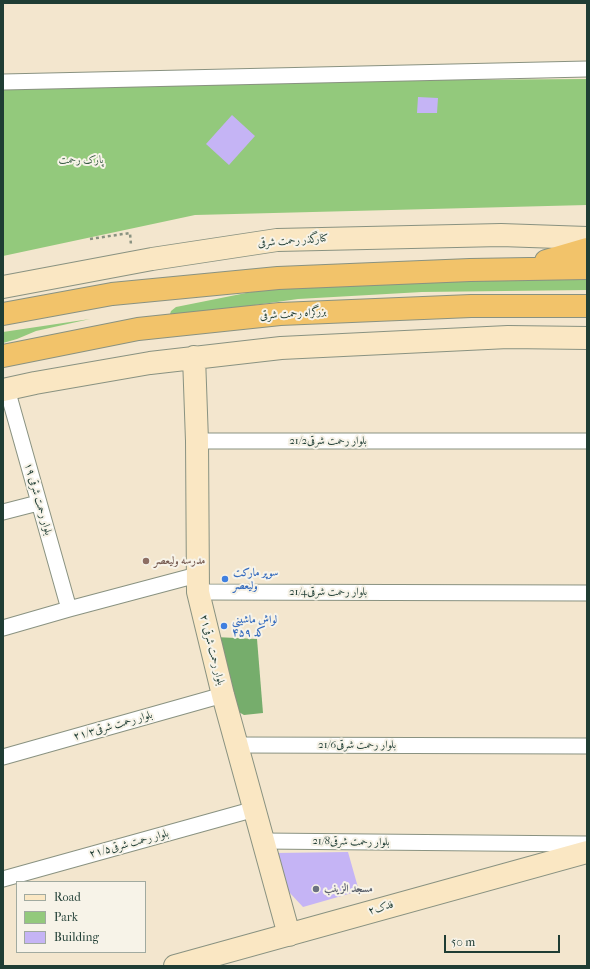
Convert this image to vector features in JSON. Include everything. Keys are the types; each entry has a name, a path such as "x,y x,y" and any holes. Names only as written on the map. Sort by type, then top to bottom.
{"highway":[{"path":"520,268 587,250"},
{"path":"3,314 112,294 262,280 520,268 587,268"},
{"name":"بزرگراه رحمت شرقی","path":"3,356 138,329 280,314 471,306 587,306"}],"main road":[{"name":"کنارگذر رحمت شرقی","path":"3,287 152,259 277,240 501,235 587,238"},
{"path":"5,390 35,383 150,363 194,357 289,348 508,337 587,338"},
{"name":"بلوار رحمت شرقی۲۱","path":"194,357 197,441 197,583 223,695 288,935"},
{"name":"فدک۲","path":"175,966 587,852"}],"street":[{"path":"3,82 587,70"},
{"name":"بلوار رحمت شرقی ۱۹","path":"5,390 69,609"},
{"name":"بلوار رحمت شرقی21/2","path":"197,441 587,441"},
{"path":"3,512 38,503"},
{"name":"بلوار رحمت شرقی21/4","path":"3,628 69,609 197,583 458,593 587,593"},
{"name":"بلوار رحمت شرقی۲۱/۳","path":"3,757 223,695"},
{"name":"بلوار رحمت شرقی21/6","path":"237,745 587,746"},
{"name":"بلوار رحمت شرقی۲۱/۵","path":"3,879 254,809"},
{"name":"بلوار رحمت شرقی21/8","path":"263,841 587,844"}],"path":[{"path":"90,239 130,233"}],"green space":[{"name":"پارک رحمت","path":"587,79 587,205 195,215 3,256 3,83"},
{"path":"587,277 587,290 422,292 298,299 169,317 171,311 176,307 286,285"},
{"path":"90,319 36,331 3,343 3,332"},
{"path":"215,637 257,639 263,713 244,715 237,711"}],"building":[{"path":"418,97 438,98 437,113 417,113"},
{"path":"232,115 255,136 229,165 206,144"},
{"name":"مسجد الزینب","path":"348,852 359,891 303,907 289,892 275,853"}],"place":[{"name":"مدرسه ولیعصر","path":"146,561"},
{"name":"سوپر مارکت ولیعصر","path":"225,579"},
{"name":"لواش ماشینی کد ۴۵۹","path":"224,626"},
{"name":"مسجد الزینب","path":"316,889"}]}
